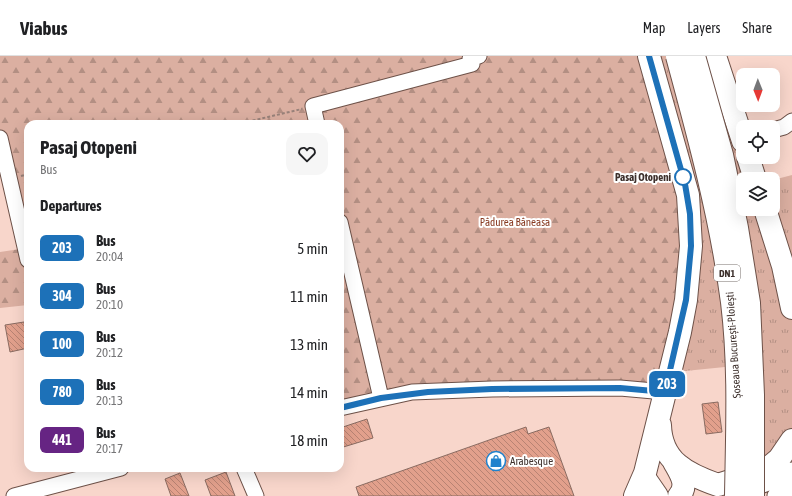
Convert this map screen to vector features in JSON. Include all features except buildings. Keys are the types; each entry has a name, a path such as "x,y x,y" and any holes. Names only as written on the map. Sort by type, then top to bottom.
{"highway":[{"path":"647,488 665,392 686,300 690,254 690,214 685,184 649,56"},
{"name":"Șoseaua București-Ploiești","path":"677,56 705,159 720,229 732,303 737,394 736,496"},
{"name":"Șoseaua București-Ploiești","path":"694,56 722,154 737,228 748,303 753,395 752,496"},
{"path":"715,56 736,120"},
{"path":"767,216 780,259 792,308"},
{"path":"660,419 662,441 665,450 674,462 684,483 683,490 679,496"},
{"path":"712,493 767,469 779,459 792,440"},
{"path":"712,493 772,472 780,467 792,453"},
{"path":"674,462 712,493"}],"main road":[{"path":"712,493 792,472"},
{"path":"777,496 792,490"}],"street":[{"path":"316,120 313,106 472,64 475,57"},
{"path":"780,127 792,121"},
{"path":"0,138 24,243"},
{"path":"344,239 381,398"},
{"path":"344,407 412,392 492,389 620,388 665,392"},
{"path":"14,496 78,474 92,472"},
{"path":"246,472 256,496"}],"path":[{"path":"255,120 313,106"}],"green space":[{"name":"Pădurea Băneasa","path":"0,56 649,56 688,195 665,392 492,389 344,408 344,120 24,120 24,305 0,308 0,252 20,249 0,161"},
{"path":"649,56 677,56 735,366 675,372"},
{"path":"694,56 715,56 736,121 736,164 750,164 753,172 736,172 736,216 780,216 780,178 792,175 792,440 753,474"}],"bus line":[{"name":"203","path":"344,407 412,392 492,389 620,388 665,392 680,332 686,300 691,246 690,214 688,195 661,93 649,56"}],"place":[{"name":"Pasaj Otopeni","path":"683,177"},
{"name":"Arabesque","path":"496,461"}]}
